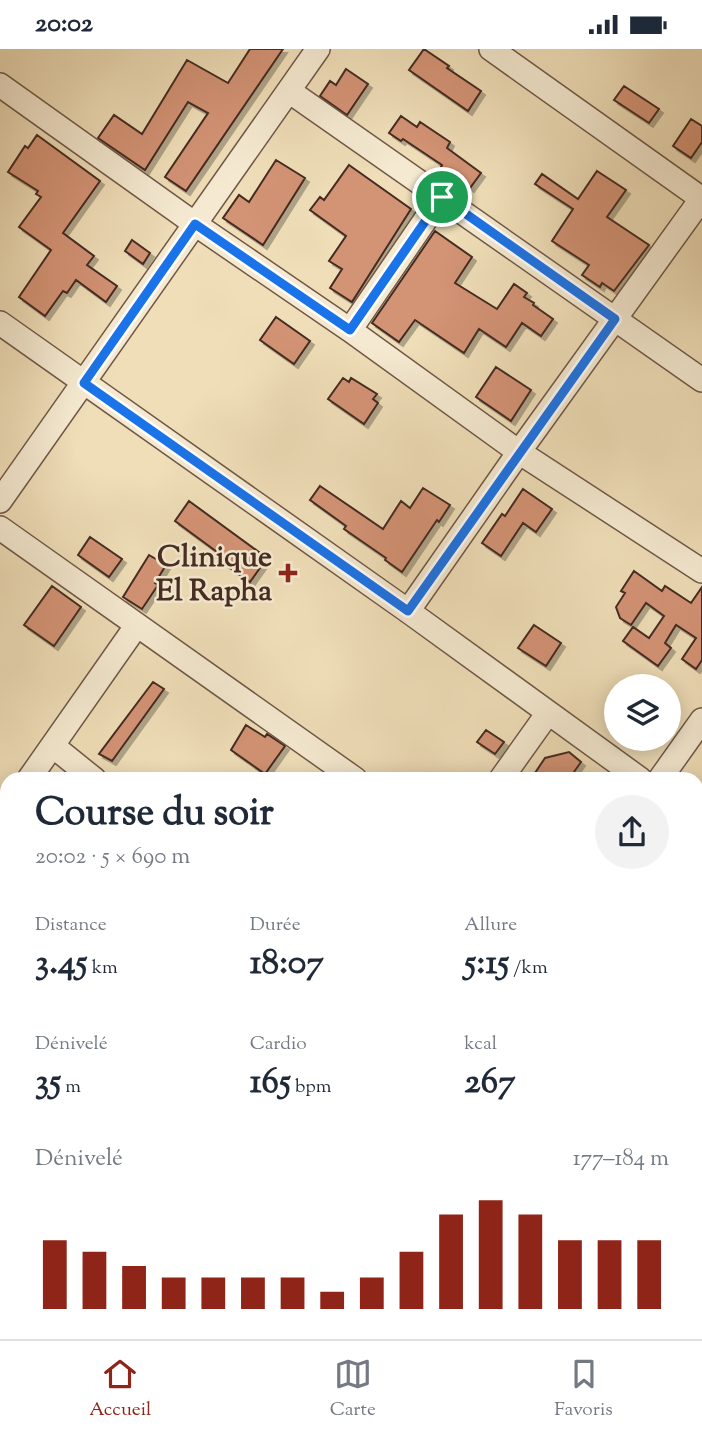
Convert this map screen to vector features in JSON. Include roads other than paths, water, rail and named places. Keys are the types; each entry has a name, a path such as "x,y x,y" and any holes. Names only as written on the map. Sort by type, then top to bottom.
{"street":[{"path":"0,501 318,49"},
{"path":"408,611 702,199 491,49"},
{"path":"0,85 519,452 702,571"},
{"path":"289,91 702,380"},
{"path":"350,330 442,197"},
{"path":"0,323 408,611 630,772"},
{"path":"0,528 345,772"},
{"path":"35,772 137,625"},
{"path":"507,772 548,713"},
{"path":"665,772 702,720"},
{"path":"53,746 85,772"}],"place":[{"name":"Clinique El Rapha","path":"288,573"}]}
